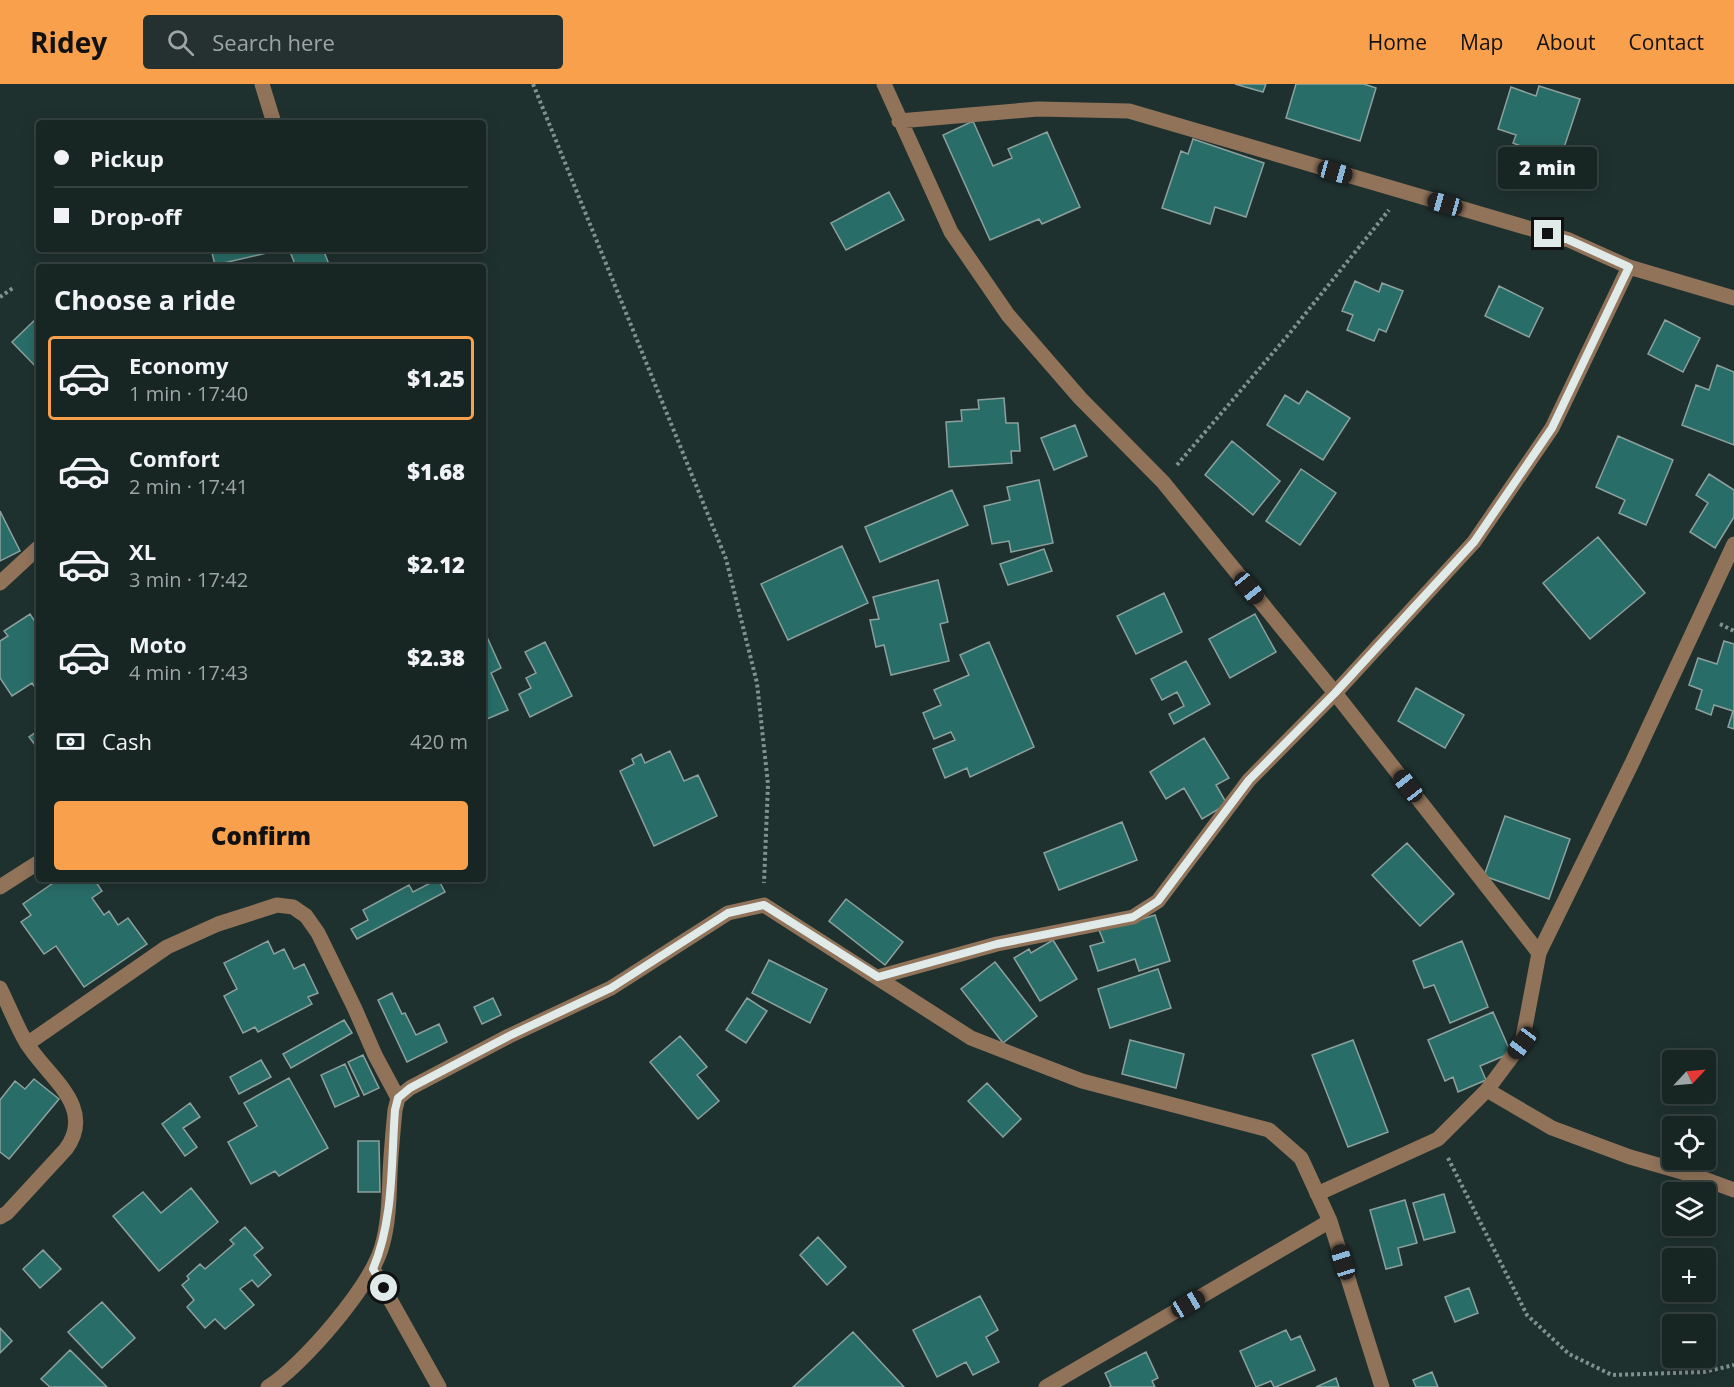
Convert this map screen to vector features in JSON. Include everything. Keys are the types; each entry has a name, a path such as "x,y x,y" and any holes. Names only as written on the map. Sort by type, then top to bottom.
{"street":[{"path":"262,84 273,120"},
{"path":"884,84 951,232 1008,315 1080,398 1163,482 1335,693 1539,953"},
{"path":"899,121 1038,109 1129,111 1569,240 1629,267 1734,298"},
{"path":"878,977 997,944 1133,917 1158,901 1249,780 1335,693 1474,542 1552,428 1629,267"},
{"path":"1317,1194 1438,1139 1487,1090 1522,1043 1539,953 1632,763 1734,544"},
{"path":"0,583 36,550"},
{"path":"0,887 36,864"},
{"path":"27,1044 167,947 218,924 277,904 294,907 306,916 318,933 375,1055 398,1098"},
{"path":"268,1387 283,1378 334,1324 373,1269 382,1248 388,1219 395,1110 398,1098 410,1088 509,1036 611,988 728,913 764,905 971,1038 1082,1081 1269,1130 1301,1158 1330,1221 1382,1387"},
{"path":"0,988 27,1044 71,1100 76,1122 72,1140 66,1149 7,1214 0,1217"},
{"path":"1487,1090 1552,1128 1630,1157 1696,1176 1734,1190"},
{"path":"1046,1387 1330,1221"},
{"path":"373,1269 440,1387"}],"path":[{"path":"533,84 726,559 757,683 768,784 764,905"},
{"path":"1163,482 1289,334 1404,192"},
{"path":"0,297 13,288"},
{"path":"1438,1139 1527,1315 1569,1354 1612,1375 1704,1372 1734,1365"}],"building":[{"path":"1235,84 1266,84 1263,92"},
{"path":"1296,84 1364,84 1376,88 1360,141 1286,118"},
{"path":"1539,86 1580,99 1558,166 1547,162 1544,173 1517,165 1523,147 1513,143 1516,135 1498,129 1511,87 1536,96"},
{"path":"973,121 993,166 1012,158 1008,149 1047,132 1080,207 1042,224 1039,219 990,240 943,135"},
{"path":"1193,139 1264,163 1246,217 1215,207 1210,224 1162,208 1181,151 1188,154"},
{"path":"889,192 904,220 846,250 831,223"},
{"path":"212,252 271,252 219,264 215,264"},
{"path":"290,252 324,252 329,264 295,264"},
{"path":"1355,281 1379,292 1382,283 1403,291 1386,332 1379,329 1374,341 1347,330 1353,315 1342,311"},
{"path":"1499,286 1543,308 1529,337 1485,316"},
{"path":"36,319 36,367 12,342"},
{"path":"1665,320 1700,338 1683,372 1648,354"},
{"path":"1717,365 1734,372 1734,445 1682,425 1696,385 1709,390"},
{"path":"1307,391 1350,418 1323,460 1267,425 1285,395 1299,404"},
{"path":"1004,398 1006,423 1018,423 1020,451 1011,451 1012,463 949,467 946,422 962,421 961,410 979,409 978,400"},
{"path":"1075,425 1087,456 1054,470 1041,438"},
{"path":"1618,436 1673,460 1646,525 1619,513 1625,500 1596,487"},
{"path":"1232,441 1280,481 1253,515 1205,475"},
{"path":"1301,469 1336,493 1300,545 1266,521"},
{"path":"1709,474 1734,490 1734,517 1715,548 1690,532 1708,503 1696,495"},
{"path":"1039,480 1053,543 1011,552 1009,541 992,544 984,506 1010,500 1007,487"},
{"path":"952,490 968,525 880,562 865,527"},
{"path":"0,511 20,551 0,561"},
{"path":"1598,537 1645,593 1590,639 1543,583"},
{"path":"842,546 868,603 788,640 761,584"},
{"path":"1044,549 1052,571 1008,585 1000,564"},
{"path":"938,580 948,622 940,624 949,661 891,675 884,645 876,647 870,620 879,619 873,597"},
{"path":"1164,593 1182,632 1136,654 1117,616"},
{"path":"30,614 36,623 36,689 32,683 12,696 0,678 0,641 8,636 4,631"},
{"path":"1255,614 1276,652 1230,678 1209,639"},
{"path":"486,638 501,668 491,673 508,710 487,719 486,717"},
{"path":"1724,641 1734,644 1734,729 1728,727 1733,711 1714,705 1711,715 1696,709 1702,690 1689,685 1698,658 1717,664"},
{"path":"545,642 572,696 530,717 519,694 531,688 526,678 536,673 525,652"},
{"path":"989,642 1034,747 970,777 967,768 945,778 933,749 955,740 951,732 934,739 923,713 941,705 934,690 969,675 960,655"},
{"path":"1186,661 1210,704 1174,724 1169,714 1184,706 1177,692 1162,700 1151,679"},
{"path":"1416,688 1464,715 1445,748 1398,721"},
{"path":"36,732 36,746 29,737"},
{"path":"1204,738 1229,778 1216,785 1227,804 1202,819 1184,788 1166,799 1150,772"},
{"path":"670,751 684,781 698,775 717,816 654,846 620,771 634,764 632,759 641,754 645,763"},
{"path":"1505,816 1570,839 1549,899 1484,876"},
{"path":"1122,822 1137,860 1059,890 1044,853"},
{"path":"1407,843 1454,894 1420,926 1372,875"},
{"path":"55,882 96,882 102,891 92,898 104,915 109,911 118,925 128,918 147,944 84,987 56,946 44,954 21,922 31,915 23,904"},
{"path":"432,882 440,882 445,892 357,939 351,929 368,920 363,910 409,885 413,892"},
{"path":"846,899 903,942 885,965 829,921"},
{"path":"1155,915 1170,961 1139,971 1135,959 1098,971 1090,946 1104,942 1099,930"},
{"path":"1053,940 1077,979 1040,1001 1014,958 1029,949 1031,953"},
{"path":"268,941 274,954 284,949 294,969 304,964 318,993 308,997 312,1004 258,1032 255,1027 243,1033 224,996 237,989 224,963"},
{"path":"1462,941 1488,1007 1450,1023 1434,985 1424,988 1413,961"},
{"path":"769,960 827,989 810,1023 752,993"},
{"path":"995,962 1037,1016 1003,1043 961,989"},
{"path":"1158,969 1171,1008 1110,1028 1098,989"},
{"path":"392,993 416,1035 439,1024 447,1042 407,1062 378,1000"},
{"path":"493,998 501,1015 482,1024 474,1007"},
{"path":"747,998 767,1011 746,1043 726,1030"},
{"path":"1493,1012 1511,1053 1480,1066 1486,1080 1458,1092 1453,1077 1445,1081 1428,1040"},
{"path":"344,1020 352,1033 291,1068 283,1054"},
{"path":"680,1036 707,1067 697,1075 719,1101 698,1119 650,1062"},
{"path":"1130,1040 1184,1054 1176,1088 1122,1074"},
{"path":"1353,1040 1388,1132 1348,1147 1312,1055"},
{"path":"363,1055 379,1088 364,1095 348,1062"},
{"path":"261,1060 271,1077 239,1094 230,1077"},
{"path":"345,1064 359,1096 335,1107 321,1075"},
{"path":"289,1078 328,1148 279,1176 275,1171 251,1184 228,1142 257,1126 244,1103"},
{"path":"34,1079 59,1099 9,1159 0,1152 0,1100 15,1081 25,1089"},
{"path":"987,1083 1021,1119 1003,1137 968,1101"},
{"path":"190,1103 200,1117 183,1128 197,1147 185,1156 162,1124"},
{"path":"358,1141 379,1141 380,1192 358,1192"},
{"path":"191,1188 218,1222 159,1271 113,1216 143,1192 161,1213"},
{"path":"1444,1194 1455,1232 1424,1240 1413,1203"},
{"path":"1405,1200 1417,1243 1398,1248 1402,1265 1386,1269 1370,1210"},
{"path":"245,1227 263,1248 254,1255 271,1275 258,1287 252,1280 240,1289 254,1305 225,1329 215,1319 205,1328 187,1307 194,1300 182,1285 189,1279 187,1276 200,1264 205,1269 234,1244 230,1240"},
{"path":"818,1237 846,1267 827,1285 800,1255"},
{"path":"43,1250 61,1269 40,1288 23,1269"},
{"path":"1469,1288 1478,1313 1455,1322 1445,1297"},
{"path":"980,1296 998,1330 986,1337 999,1362 973,1375 966,1362 937,1377 913,1330"},
{"path":"102,1302 135,1338 102,1368 68,1332"},
{"path":"0,1328 12,1341 0,1353"},
{"path":"1286,1330 1291,1340 1300,1336 1315,1370 1276,1387 1271,1381 1256,1387 1240,1351"},
{"path":"853,1332 904,1387 793,1387"},
{"path":"70,1350 107,1387 50,1387 41,1379"},
{"path":"1146,1352 1158,1378 1152,1381 1155,1387 1109,1387 1111,1386 1105,1373"},
{"path":"1432,1372 1438,1387 1416,1387 1413,1380"},
{"path":"1336,1378 1339,1387 1316,1387"}],"route":[{"path":"384,1288 373,1269 382,1248 388,1219 395,1110 398,1098 410,1088 509,1036 611,988 728,913 764,905 878,977 997,944 1133,917 1158,901 1249,780 1335,693 1474,542 1552,428 1629,267 1569,240 1548,234"}]}
